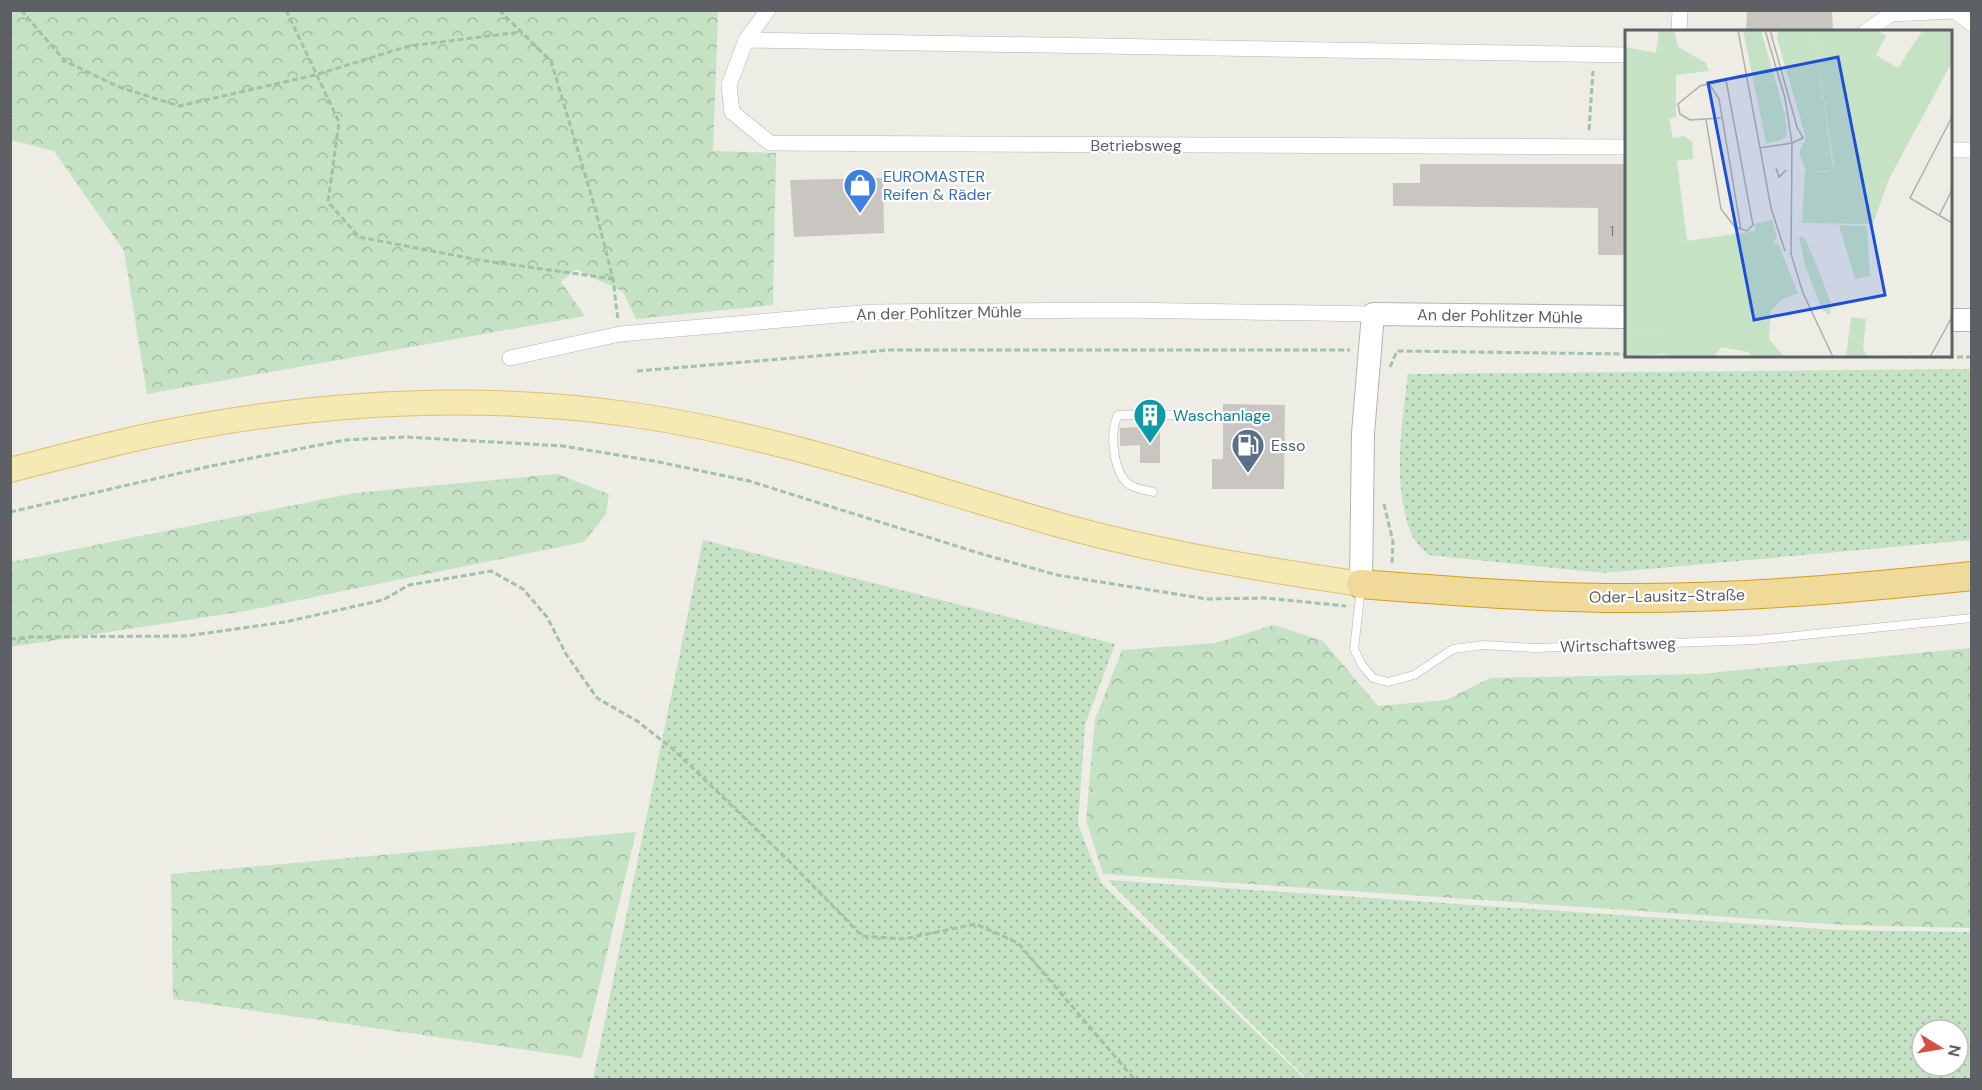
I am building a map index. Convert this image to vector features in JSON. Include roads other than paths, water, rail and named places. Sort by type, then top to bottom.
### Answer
[{"type":"highway","name":"Oder-Lausitz-Straße","points":[[1361,584],[1515,595],[1630,598],[1834,590],[1971,576]]},
{"type":"main road","name":"An der Pohlitzer Mühle","points":[[1372,314],[1625,317]]},
{"type":"main road","points":[[10,470],[138,438],[208,425],[340,407],[470,402],[562,407],[636,415],[704,428],[782,446],[1120,540],[1243,567],[1361,584],[1363,433],[1372,314]]},
{"type":"main road","points":[[1952,320],[1971,320]]},
{"type":"street","name":"Betriebsweg","points":[[768,10],[746,40],[729,85],[732,112],[770,143],[1625,147]]},
{"type":"street","points":[[1679,30],[1680,10]]},
{"type":"street","points":[[1868,30],[1891,14],[1955,11],[1971,24]]},
{"type":"street","points":[[746,40],[1625,55]]},
{"type":"street","points":[[1952,150],[1971,150]]},
{"type":"street","name":"An der Pohlitzer Mühle","points":[[510,358],[620,334],[873,312],[1123,310],[1372,314]]},
{"type":"lane","points":[[1153,492],[1130,485],[1115,466],[1114,422],[1118,416],[1189,416]]},
{"type":"lane","name":"Wirtschaftsweg","points":[[1361,584],[1354,649],[1362,665],[1373,678],[1388,681],[1414,675],[1453,649],[1484,645],[1535,648],[1755,640],[1971,618]]},
{"type":"place","name":"EUROMASTER Reifen & Räder","points":[[860,214]]},
{"type":"place","name":"Waschanlage","points":[[1150,444]]},
{"type":"place","name":"Esso","points":[[1248,474]]}]
